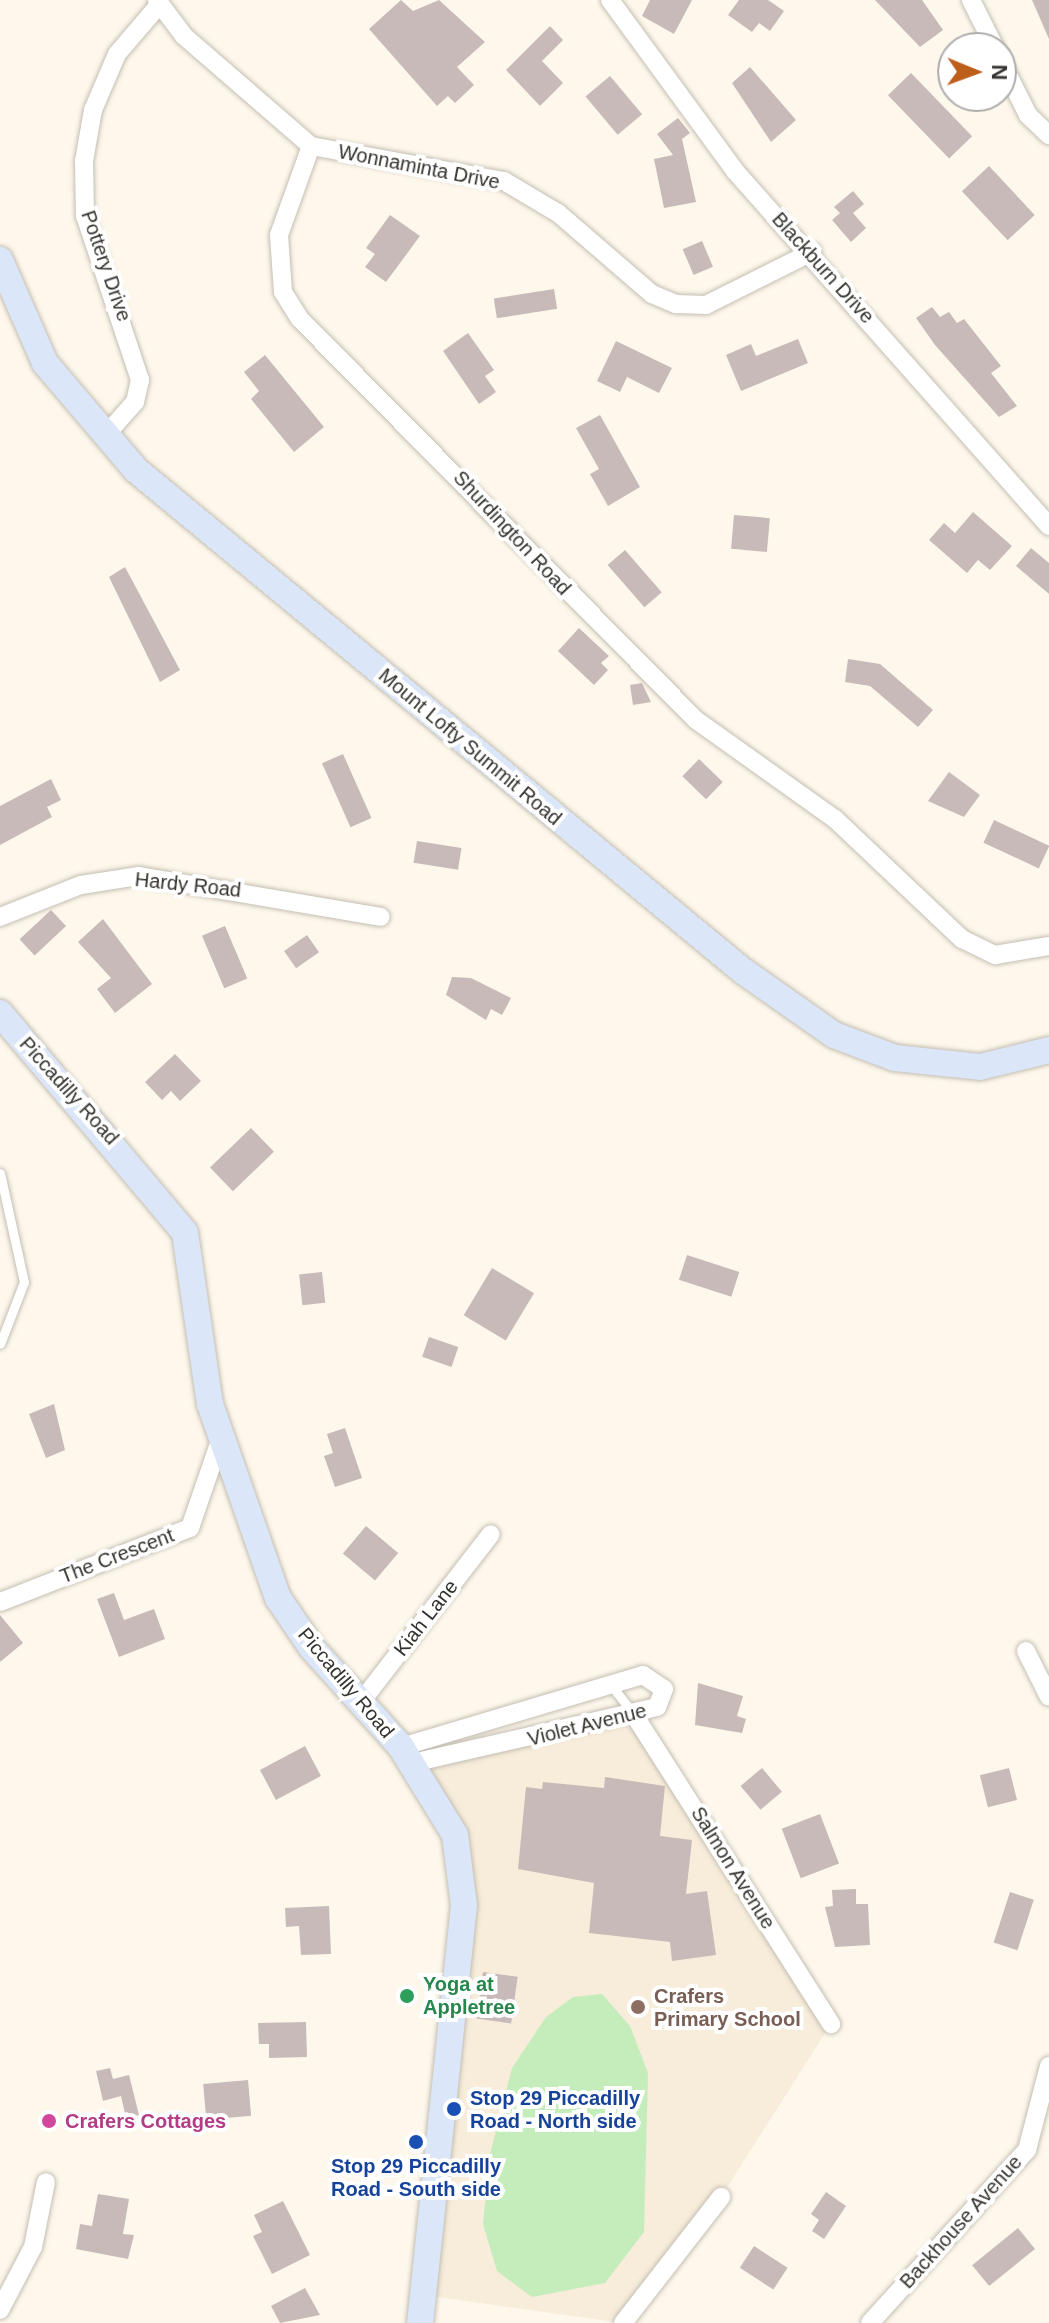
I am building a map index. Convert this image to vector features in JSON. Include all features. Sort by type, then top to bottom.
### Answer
[{"type":"main road","name":"Mount Lofty Summit Road","points":[[0,260],[45,363],[104,437],[522,791],[834,1035],[936,1066],[980,1067],[1049,1050]]},
{"type":"main road","name":"Piccadilly Road","points":[[0,1013],[185,1233],[202,1361],[221,1438],[278,1598],[406,1755],[455,1835],[464,1905],[420,2323]]},
{"type":"street","name":"Blackburn Drive","points":[[610,0],[735,171],[812,252],[1049,526]]},
{"type":"street","points":[[971,0],[987,32]]},
{"type":"street","points":[[158,3],[311,146]]},
{"type":"street","name":"Pottery Drive","points":[[104,437],[135,402],[140,380],[85,216],[84,161],[93,110],[117,54],[158,3]]},
{"type":"street","points":[[1017,93],[1028,115],[1049,135]]},
{"type":"street","name":"Wonnaminta Drive","points":[[311,146],[504,181],[558,213],[652,294],[676,304],[706,305],[812,252]]},
{"type":"street","name":"Shurdington Road","points":[[311,146],[279,235],[277,269],[283,292],[308,329],[696,720],[835,819],[962,939],[995,955],[1049,946]]},
{"type":"street","name":"Hardy Road","points":[[0,917],[81,885],[139,876],[381,917]]},
{"type":"street","name":"The Crescent","points":[[0,1602],[190,1528],[221,1438]]},
{"type":"street","name":"Kiah Lane","points":[[361,1702],[491,1534]]},
{"type":"street","points":[[1026,1651],[1049,1697]]},
{"type":"street","name":"Violet Avenue","points":[[643,1675],[664,1689],[657,1707],[406,1755],[609,1683],[643,1675]]},
{"type":"street","name":"Salmon Avenue","points":[[633,1713],[831,2024]]},
{"type":"street","name":"Backhouse Avenue","points":[[870,2323],[1027,2150],[1049,2066]]},
{"type":"street","points":[[0,2310],[33,2247],[46,2182]]},
{"type":"street","points":[[623,2323],[721,2197]]},
{"type":"lane","points":[[0,1173],[24,1282],[0,1344]]},
{"type":"lane","points":[[609,1683],[633,1713]]},
{"type":"shaded area","name":"Crafers Primary School","points":[[633,1713],[831,2024],[721,2197],[623,2323],[423,2295],[463,1882],[412,1763]]},
{"type":"green space","points":[[602,1994],[630,2026],[648,2073],[644,2232],[605,2283],[532,2297],[497,2271],[483,2224],[490,2154],[512,2068],[546,2017],[573,1997]]},
{"type":"building","points":[[401,0],[413,11],[439,0],[485,42],[457,67],[474,85],[455,103],[448,96],[437,106],[369,29]]},
{"type":"building","points":[[650,0],[692,0],[674,34],[642,16]]},
{"type":"building","points":[[739,0],[768,0],[784,11],[770,31],[759,23],[752,32],[728,15]]},
{"type":"building","points":[[875,0],[922,0],[943,30],[920,47]]},
{"type":"building","points":[[1032,0],[1049,0],[1049,39]]},
{"type":"building","points":[[550,26],[563,40],[542,61],[563,83],[540,106],[506,70]]},
{"type":"building","points":[[750,67],[796,120],[771,142],[732,83]]},
{"type":"building","points":[[911,73],[937,100],[937,112],[949,112],[972,136],[949,159],[888,95]]},
{"type":"building","points":[[610,76],[642,114],[618,135],[585,97]]},
{"type":"building","points":[[678,118],[690,133],[682,139],[696,202],[664,208],[654,159],[673,155],[657,134]]},
{"type":"building","points":[[989,166],[1035,215],[1008,240],[962,191]]},
{"type":"building","points":[[853,191],[864,204],[853,213],[866,228],[851,242],[832,220],[840,213],[834,207]]},
{"type":"building","points":[[390,215],[420,236],[386,282],[365,267],[375,254],[366,248]]},
{"type":"building","points":[[702,241],[713,267],[694,275],[683,249]]},
{"type":"building","points":[[554,289],[557,309],[497,318],[494,299]]},
{"type":"building","points":[[932,307],[940,317],[949,312],[957,323],[964,319],[1001,366],[991,373],[1017,406],[999,417],[935,345],[916,318]]},
{"type":"building","points":[[468,333],[494,370],[485,376],[496,392],[479,404],[443,351]]},
{"type":"building","points":[[798,339],[808,363],[741,391],[726,355],[751,344],[756,356]]},
{"type":"building","points":[[616,341],[672,368],[659,393],[627,377],[620,392],[597,381]]},
{"type":"building","points":[[265,355],[324,427],[294,452],[251,399],[259,391],[244,372]]},
{"type":"building","points":[[600,415],[640,487],[608,506],[590,474],[599,469],[576,428]]},
{"type":"building","points":[[973,512],[1012,546],[990,570],[978,560],[967,573],[929,540],[944,523],[955,533]]},
{"type":"building","points":[[734,515],[770,518],[767,552],[731,549]]},
{"type":"building","points":[[1031,548],[1049,563],[1049,594],[1016,566]]},
{"type":"building","points":[[625,550],[662,592],[644,607],[608,565]]},
{"type":"building","points":[[125,567],[180,670],[160,682],[109,577]]},
{"type":"building","points":[[579,628],[609,656],[601,663],[608,670],[594,685],[558,651]]},
{"type":"building","points":[[848,659],[880,664],[933,710],[918,727],[870,686],[845,682]]},
{"type":"building","points":[[642,683],[651,702],[633,705],[630,685]]},
{"type":"building","points":[[343,754],[371,818],[350,827],[322,763]]},
{"type":"building","points":[[699,759],[723,782],[706,799],[682,776]]},
{"type":"building","points":[[949,772],[980,795],[964,817],[928,801]]},
{"type":"building","points":[[51,779],[61,800],[47,807],[52,817],[0,845],[0,806]]},
{"type":"building","points":[[994,820],[1049,846],[1039,868],[983,843]]},
{"type":"building","points":[[417,841],[461,848],[458,870],[414,863]]},
{"type":"building","points":[[51,910],[66,926],[35,955],[20,939]]},
{"type":"building","points":[[103,919],[152,984],[115,1013],[97,989],[111,978],[78,942]]},
{"type":"building","points":[[225,926],[247,978],[224,988],[202,936]]},
{"type":"building","points":[[307,935],[319,952],[296,968],[284,951]]},
{"type":"building","points":[[452,977],[471,978],[511,998],[502,1015],[491,1009],[486,1020],[446,995]]},
{"type":"building","points":[[175,1054],[201,1081],[180,1101],[171,1091],[162,1100],[145,1082]]},
{"type":"building","points":[[251,1128],[274,1152],[233,1191],[210,1168]]},
{"type":"building","points":[[687,1255],[739,1272],[731,1297],[679,1280]]},
{"type":"building","points":[[492,1268],[534,1293],[506,1340],[464,1315]]},
{"type":"building","points":[[322,1272],[325,1303],[302,1305],[299,1274]]},
{"type":"building","points":[[429,1337],[458,1347],[451,1367],[422,1357]]},
{"type":"building","points":[[54,1404],[65,1450],[46,1458],[29,1414]]},
{"type":"building","points":[[345,1428],[362,1478],[335,1487],[324,1456],[333,1453],[327,1434]]},
{"type":"building","points":[[366,1526],[398,1553],[375,1581],[343,1554]]},
{"type":"building","points":[[114,1593],[124,1620],[154,1609],[165,1639],[119,1657],[97,1599]]},
{"type":"building","points":[[0,1615],[23,1643],[0,1662]]},
{"type":"building","points":[[698,1683],[743,1696],[737,1716],[746,1719],[742,1733],[695,1725]]},
{"type":"building","points":[[305,1746],[321,1776],[276,1800],[260,1770]]},
{"type":"building","points":[[762,1768],[782,1792],[760,1810],[741,1786]]},
{"type":"building","points":[[1009,1768],[1017,1800],[988,1807],[980,1775]]},
{"type":"building","points":[[605,1777],[665,1786],[660,1836],[692,1840],[686,1894],[707,1891],[716,1955],[672,1961],[670,1942],[589,1933],[594,1883],[518,1869],[526,1787],[542,1789],[543,1782],[604,1788]]},
{"type":"building","points":[[820,1814],[839,1863],[801,1878],[782,1829]]},
{"type":"building","points":[[856,1889],[856,1904],[868,1904],[870,1945],[835,1947],[825,1907],[833,1906],[832,1890]]},
{"type":"building","points":[[1010,1892],[1034,1900],[1017,1950],[994,1942]]},
{"type":"building","points":[[329,1906],[331,1954],[301,1955],[299,1926],[286,1927],[285,1908]]},
{"type":"building","points":[[483,1972],[518,1977],[511,2023],[476,2019]]},
{"type":"building","points":[[306,2022],[307,2057],[269,2058],[269,2044],[259,2044],[258,2023]]},
{"type":"building","points":[[110,2068],[113,2079],[129,2075],[139,2115],[126,2118],[121,2096],[103,2101],[96,2071]]},
{"type":"building","points":[[248,2080],[251,2116],[206,2120],[203,2084]]},
{"type":"building","points":[[826,2192],[846,2206],[824,2239],[812,2231],[819,2220],[811,2214]]},
{"type":"building","points":[[98,2194],[129,2199],[123,2234],[134,2235],[128,2259],[76,2249],[80,2224],[92,2226]]},
{"type":"building","points":[[283,2201],[310,2255],[272,2274],[253,2236],[262,2232],[254,2215]]},
{"type":"building","points":[[1018,2228],[1035,2249],[989,2286],[972,2265]]},
{"type":"building","points":[[754,2246],[788,2268],[773,2290],[740,2268]]},
{"type":"building","points":[[305,2288],[320,2315],[280,2323],[271,2306]]},
{"type":"place","name":"Yoga at Appletree","points":[[407,1996]]},
{"type":"place","name":"Crafers Primary School","points":[[638,2007]]},
{"type":"place","name":"Stop 29 Piccadilly Road - North side","points":[[454,2109]]},
{"type":"place","name":"Crafers Cottages","points":[[49,2121]]},
{"type":"place","name":"Stop 29 Piccadilly Road - South side","points":[[416,2142]]}]
